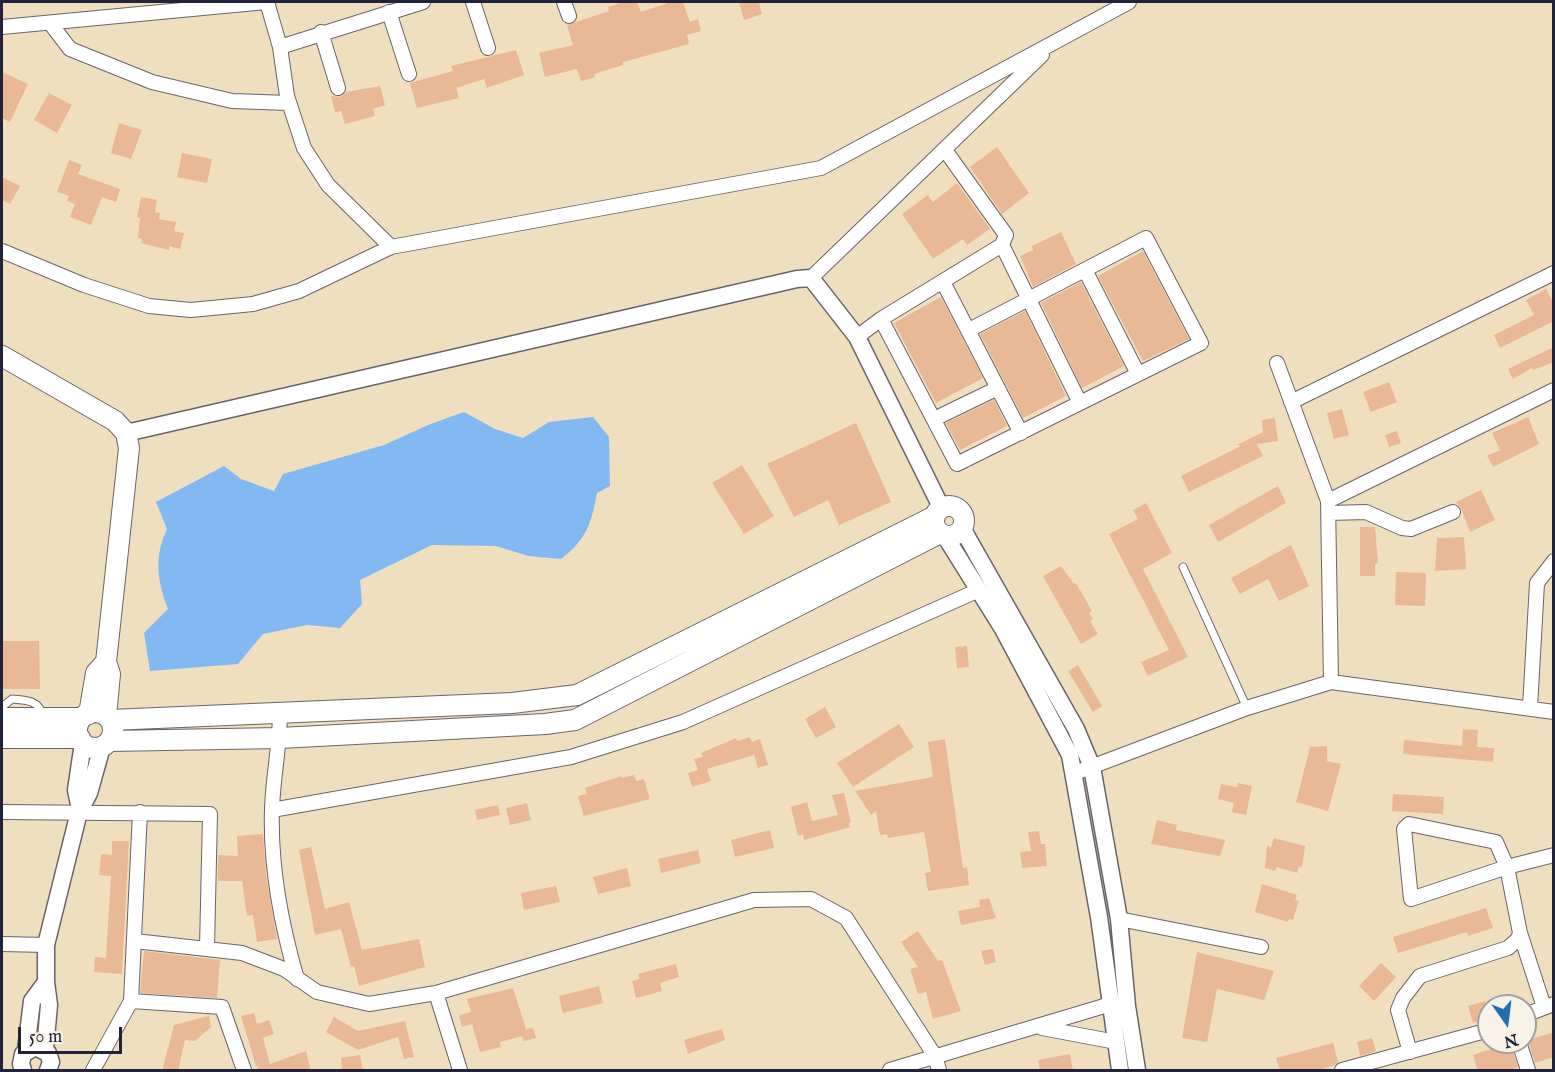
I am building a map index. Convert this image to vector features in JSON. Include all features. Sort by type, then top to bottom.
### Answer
[{"type":"main road","points":[[2,356],[115,421],[126,433],[129,448],[106,662],[111,674],[97,717],[78,727],[93,742]]},
{"type":"main road","points":[[2,718],[280,712],[512,703],[577,695],[945,524]]},
{"type":"main road","points":[[2,738],[93,742],[280,738],[545,724],[575,720],[945,524]]},
{"type":"main road","points":[[93,742],[113,729],[97,717]]},
{"type":"street","points":[[2,27],[266,2],[280,47],[289,103],[303,148],[328,185],[391,247]]},
{"type":"street","points":[[280,47],[321,32],[423,2]]},
{"type":"street","points":[[473,2],[488,48]]},
{"type":"street","points":[[564,2],[569,16]]},
{"type":"street","points":[[2,251],[84,285],[148,306],[191,310],[253,304],[277,298],[391,247],[821,168],[1129,2]]},
{"type":"street","points":[[389,12],[409,74]]},
{"type":"street","points":[[50,23],[70,49],[152,82],[232,100],[289,103]]},
{"type":"street","points":[[321,32],[338,88]]},
{"type":"street","points":[[126,433],[797,279],[811,278],[1054,43]]},
{"type":"street","points":[[857,337],[881,319],[1002,245],[1006,235],[945,150]]},
{"type":"street","points":[[881,319],[957,464],[1201,343],[1146,238],[969,330]]},
{"type":"street","points":[[1002,245],[1027,300],[1080,403]]},
{"type":"street","points":[[1085,270],[1138,374]]},
{"type":"street","points":[[1291,402],[1554,273]]},
{"type":"street","points":[[811,278],[857,337],[945,524],[979,590],[1061,735],[1075,773],[1120,1071]]},
{"type":"street","points":[[943,282],[1021,433]]},
{"type":"street","points":[[1277,363],[1329,507],[1330,682]]},
{"type":"street","points":[[934,419],[998,388]]},
{"type":"street","points":[[1329,507],[1554,390]]},
{"type":"street","points":[[1329,507],[1366,512],[1402,528],[1411,529],[1453,512]]},
{"type":"street","points":[[945,524],[1076,729],[1092,768],[1119,919],[1126,1006],[1137,1071]]},
{"type":"street","points":[[1530,708],[1537,583],[1554,561]]},
{"type":"street","points":[[272,810],[571,757],[683,723],[979,590]]},
{"type":"street","points":[[1075,773],[1247,708],[1330,682],[1554,712]]},
{"type":"street","points":[[280,712],[280,738],[272,810],[274,865],[283,928],[297,979]]},
{"type":"street","points":[[45,1049],[49,1005],[46,982],[46,945],[80,810],[89,793],[93,742]]},
{"type":"street","points":[[2,812],[80,810],[210,814],[207,948]]},
{"type":"street","points":[[93,1071],[131,1001],[140,812]]},
{"type":"street","points":[[1549,1005],[1520,933],[1507,867],[1496,842],[1409,824],[1404,829],[1411,899],[1507,867],[1554,855]]},
{"type":"street","points":[[135,941],[242,953],[284,969],[318,992],[369,1004],[436,993],[754,900],[811,899],[846,918],[935,1056],[939,1071]]},
{"type":"street","points":[[1119,919],[1261,947]]},
{"type":"street","points":[[1410,1052],[1398,1010],[1403,998],[1420,976],[1508,948],[1518,939],[1520,933]]},
{"type":"street","points":[[2,944],[46,945]]},
{"type":"street","points":[[21,1064],[32,1001],[46,982]]},
{"type":"street","points":[[436,993],[460,1071]]},
{"type":"street","points":[[131,1001],[222,1007],[244,1071]]},
{"type":"street","points":[[890,1071],[935,1056],[1040,1028],[1111,1004]]},
{"type":"street","points":[[1040,1028],[1116,1042]]},
{"type":"street","points":[[1342,1071],[1477,1033]]},
{"type":"street","points":[[21,1064],[35,1047],[45,1049],[51,1057],[51,1069]]},
{"type":"street","points":[[1523,1054],[1528,1071]]},
{"type":"lane","points":[[1184,567],[1247,708]]},
{"type":"lane","points":[[2,707],[12,699],[28,700],[38,705],[44,718]]},
{"type":"water","points":[[464,412],[495,429],[523,438],[549,422],[593,417],[609,437],[610,486],[597,493],[586,530],[570,552],[561,559],[528,556],[496,546],[432,545],[360,580],[362,604],[340,628],[307,625],[263,634],[238,664],[150,671],[144,633],[168,609],[158,569],[160,549],[167,529],[156,502],[224,466],[241,479],[274,491],[283,474],[384,445]]},
{"type":"building","points":[[624,2],[637,2],[641,12],[671,2],[683,2],[690,22],[698,19],[701,31],[687,35],[689,44],[623,62],[623,65],[594,74],[595,77],[581,81],[577,69],[545,77],[539,53],[573,45],[567,25],[609,11],[608,7]]},
{"type":"building","points":[[739,2],[759,2],[762,14],[744,20]]},
{"type":"building","points":[[516,50],[524,75],[487,88],[484,79],[456,88],[459,98],[417,108],[410,83],[453,71],[451,66]]},
{"type":"building","points":[[2,72],[28,84],[10,122],[2,118]]},
{"type":"building","points":[[380,86],[385,105],[373,109],[375,116],[345,124],[341,111],[335,112],[331,96],[340,97],[346,92]]},
{"type":"building","points":[[49,93],[72,105],[57,133],[34,120]]},
{"type":"building","points":[[119,123],[142,130],[131,159],[111,153]]},
{"type":"building","points":[[997,147],[1029,193],[1002,214],[970,167]]},
{"type":"building","points":[[182,153],[212,159],[207,183],[177,177]]},
{"type":"building","points":[[69,160],[82,165],[78,174],[120,189],[116,202],[102,197],[91,225],[70,217],[75,204],[67,201],[69,196],[57,192]]},
{"type":"building","points":[[2,177],[20,186],[10,204],[2,200]]},
{"type":"building","points":[[957,183],[990,229],[967,245],[963,239],[933,259],[902,214],[928,195],[933,202]]},
{"type":"building","points":[[141,197],[157,200],[155,212],[160,213],[159,219],[176,222],[174,231],[184,233],[180,249],[169,246],[169,250],[141,243],[142,239],[138,238],[140,218],[137,217]]},
{"type":"building","points":[[1061,232],[1076,264],[1033,287],[1020,256],[1033,250],[1032,246]]},
{"type":"building","points":[[1143,251],[1189,339],[1143,361],[1098,276]]},
{"type":"building","points":[[1081,282],[1124,366],[1082,388],[1041,303]]},
{"type":"building","points":[[1546,289],[1554,304],[1554,321],[1500,348],[1494,335],[1534,315],[1526,300]]},
{"type":"building","points":[[941,297],[983,378],[936,403],[894,323]]},
{"type":"building","points":[[1025,311],[1066,396],[1023,418],[980,334]]},
{"type":"building","points":[[1554,347],[1554,362],[1533,370],[1532,368],[1513,379],[1508,369]]},
{"type":"building","points":[[1389,382],[1397,402],[1371,412],[1363,392]]},
{"type":"building","points":[[994,400],[1007,426],[960,450],[946,423]]},
{"type":"building","points":[[1342,409],[1349,435],[1334,439],[1327,413]]},
{"type":"building","points":[[1528,417],[1539,444],[1493,467],[1487,456],[1500,450],[1492,433]]},
{"type":"building","points":[[1275,418],[1278,441],[1257,444],[1263,456],[1189,492],[1181,476],[1241,446],[1237,445],[1263,432],[1262,420]]},
{"type":"building","points":[[856,423],[891,502],[839,525],[828,500],[794,517],[767,464]]},
{"type":"building","points":[[1397,431],[1401,443],[1389,447],[1385,435]]},
{"type":"building","points":[[742,465],[774,516],[744,534],[712,483]]},
{"type":"building","points":[[1278,486],[1286,503],[1218,542],[1209,525]]},
{"type":"building","points":[[1481,490],[1495,520],[1470,532],[1461,508],[1456,502]]},
{"type":"building","points":[[1146,503],[1172,553],[1143,569],[1188,657],[1148,676],[1141,662],[1169,650],[1109,534],[1138,519],[1133,510]]},
{"type":"building","points":[[1360,527],[1375,527],[1378,563],[1375,564],[1375,576],[1360,576]]},
{"type":"building","points":[[1464,537],[1466,569],[1435,571],[1437,538]]},
{"type":"building","points":[[1291,545],[1309,586],[1279,601],[1268,579],[1240,594],[1231,578]]},
{"type":"building","points":[[1061,566],[1074,584],[1076,583],[1092,611],[1089,613],[1093,619],[1090,621],[1098,634],[1081,644],[1043,576]]},
{"type":"building","points":[[1396,572],[1426,573],[1425,606],[1395,605]]},
{"type":"building","points":[[2,641],[39,641],[40,689],[2,689]]},
{"type":"building","points":[[967,646],[969,667],[957,668],[955,647]]},
{"type":"building","points":[[1078,665],[1102,706],[1093,712],[1068,671]]},
{"type":"building","points":[[825,707],[836,727],[816,738],[805,719]]},
{"type":"building","points":[[899,724],[914,747],[853,787],[837,763]]},
{"type":"building","points":[[1463,729],[1478,730],[1477,747],[1494,748],[1493,762],[1403,754],[1404,740],[1462,746]]},
{"type":"building","points":[[750,737],[752,742],[760,739],[768,765],[758,768],[754,755],[707,769],[711,781],[692,787],[688,773],[698,770],[694,759],[703,757],[701,753],[736,738],[737,741]]},
{"type":"building","points":[[945,739],[963,868],[967,867],[969,885],[928,891],[925,873],[931,872],[924,832],[888,838],[887,834],[880,835],[876,811],[871,815],[855,791],[933,777],[928,742]]},
{"type":"building","points":[[1327,746],[1327,761],[1341,764],[1328,811],[1296,802],[1310,747]]},
{"type":"building","points":[[634,775],[636,781],[644,779],[650,799],[584,816],[578,796],[587,794],[585,788],[621,776],[622,778]]},
{"type":"building","points":[[1238,783],[1252,786],[1246,815],[1232,812],[1234,803],[1218,799],[1221,784],[1237,787]]},
{"type":"building","points":[[844,793],[851,822],[850,827],[804,840],[803,834],[798,836],[791,807],[807,802],[812,821],[838,815],[832,795]]},
{"type":"building","points":[[1393,794],[1444,797],[1443,814],[1392,811]]},
{"type":"building","points":[[527,803],[531,820],[510,825],[506,808]]},
{"type":"building","points":[[498,805],[500,815],[477,820],[475,810]]},
{"type":"building","points":[[1157,820],[1177,825],[1176,830],[1225,840],[1220,856],[1151,844]]},
{"type":"building","points":[[770,830],[774,848],[735,857],[731,840]]},
{"type":"building","points":[[1039,831],[1041,844],[1045,844],[1047,866],[1022,868],[1020,852],[1031,851],[1028,832]]},
{"type":"building","points":[[263,834],[266,875],[277,939],[257,942],[253,915],[247,916],[242,881],[218,881],[218,855],[238,856],[237,836]]},
{"type":"building","points":[[1274,838],[1305,846],[1302,867],[1299,866],[1297,873],[1277,867],[1275,871],[1265,868],[1267,846],[1271,847]]},
{"type":"building","points":[[112,841],[129,841],[122,974],[94,972],[95,957],[106,958],[111,876],[99,875],[101,854],[112,855]]},
{"type":"building","points":[[311,847],[325,909],[349,902],[362,950],[419,939],[425,967],[359,986],[354,966],[351,967],[341,929],[315,935],[299,850]]},
{"type":"building","points":[[698,850],[701,863],[661,873],[658,859]]},
{"type":"building","points":[[627,868],[631,886],[598,894],[593,877]]},
{"type":"building","points":[[1262,884],[1297,895],[1295,900],[1299,901],[1293,920],[1289,919],[1288,922],[1255,912]]},
{"type":"building","points":[[556,886],[560,902],[524,910],[521,893]]},
{"type":"building","points":[[989,898],[996,918],[961,925],[958,911],[980,907],[979,900]]},
{"type":"building","points":[[1486,908],[1493,928],[1468,936],[1467,932],[1398,953],[1393,937]]},
{"type":"building","points":[[918,931],[938,961],[942,960],[961,1011],[933,1019],[926,992],[918,994],[910,969],[918,967],[901,942]]},
{"type":"building","points":[[993,949],[996,962],[985,965],[981,951]]},
{"type":"building","points":[[144,951],[220,960],[217,998],[140,993]]},
{"type":"building","points":[[1197,952],[1274,971],[1264,1000],[1217,989],[1207,1042],[1182,1038]]},
{"type":"building","points":[[1381,963],[1396,977],[1374,1001],[1359,986]]},
{"type":"building","points":[[676,964],[679,977],[660,983],[662,991],[636,998],[632,981],[639,979],[638,974]]},
{"type":"building","points":[[599,986],[603,1003],[563,1013],[559,996]]},
{"type":"building","points":[[513,988],[526,1029],[533,1028],[536,1038],[524,1041],[522,1036],[500,1042],[501,1047],[480,1052],[472,1024],[462,1027],[459,1015],[471,1012],[467,999]]},
{"type":"building","points":[[1477,1003],[1477,1022],[1473,1023],[1468,1006]]},
{"type":"building","points":[[254,1013],[257,1024],[269,1020],[274,1034],[263,1038],[270,1064],[306,1051],[311,1071],[256,1071],[259,1065],[256,1066],[241,1016]]},
{"type":"building","points":[[209,1016],[211,1027],[195,1041],[185,1040],[178,1071],[162,1071],[174,1025]]},
{"type":"building","points":[[334,1017],[358,1031],[405,1021],[414,1057],[404,1059],[398,1037],[358,1050],[326,1032]]},
{"type":"building","points":[[722,1029],[725,1040],[688,1054],[684,1040]]},
{"type":"building","points":[[1554,1032],[1554,1057],[1535,1063],[1532,1054],[1537,1054],[1537,1037]]},
{"type":"building","points":[[1372,1038],[1376,1051],[1360,1056],[1357,1042]]},
{"type":"building","points":[[1333,1043],[1338,1062],[1335,1065],[1315,1071],[1280,1071],[1276,1058]]},
{"type":"building","points":[[1070,1054],[1073,1071],[1040,1071],[1038,1060]]},
{"type":"building","points":[[1514,1054],[1518,1067],[1508,1071],[1478,1071],[1473,1055]]},
{"type":"building","points":[[360,1055],[363,1071],[342,1071],[341,1058]]}]
